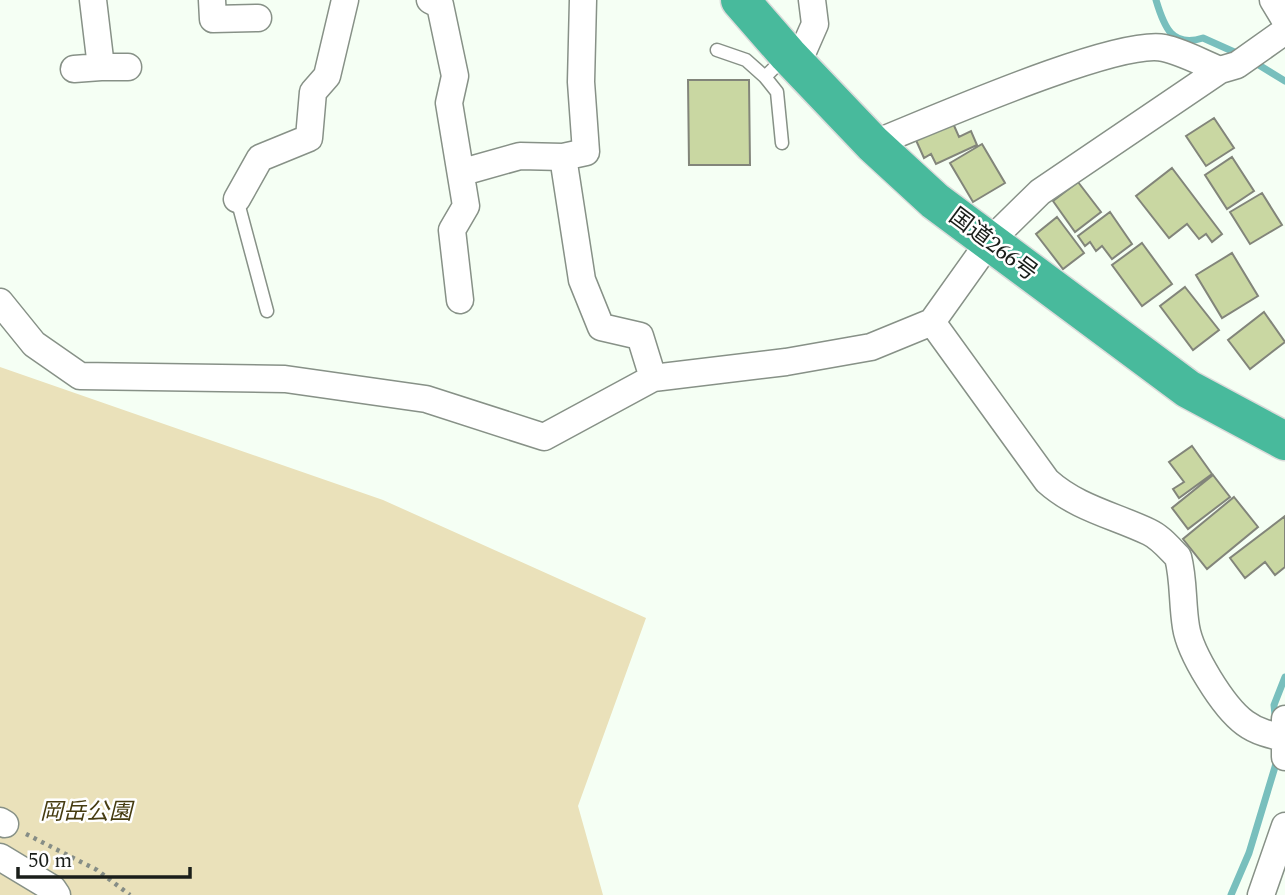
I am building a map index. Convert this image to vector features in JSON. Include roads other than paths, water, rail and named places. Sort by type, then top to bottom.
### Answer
[{"type":"highway","name":"国道266号","points":[[740,0],[783,66],[936,201],[1188,389],[1285,441]]},
{"type":"street","points":[[93,0],[100,67]]},
{"type":"street","points":[[212,0],[213,19],[258,18]]},
{"type":"street","points":[[237,199],[260,158],[309,138],[313,92],[327,76],[345,0]]},
{"type":"street","points":[[430,0],[440,5],[456,76],[449,103],[463,172],[466,206],[452,229],[460,300]]},
{"type":"street","points":[[463,172],[520,156],[563,157],[586,152],[581,82],[583,0]]},
{"type":"street","points":[[783,66],[815,24],[812,0]]},
{"type":"street","points":[[1273,0],[1285,20]]},
{"type":"street","points":[[0,302],[34,344],[80,376],[285,379],[426,399],[544,437],[653,378],[786,362],[872,347],[932,322],[989,242],[1040,192],[1285,31]]},
{"type":"street","points":[[873,144],[990,97],[1116,54],[1162,48],[1238,62]]},
{"type":"street","points":[[74,69],[128,67]]},
{"type":"street","points":[[563,157],[582,280],[601,327],[640,336],[653,378]]},
{"type":"street","points":[[932,322],[1047,481],[1060,493],[1096,513],[1150,532],[1178,557],[1186,628],[1228,708],[1244,723],[1259,731],[1285,738]]},
{"type":"street","points":[[1261,895],[1285,826]]},
{"type":"street","points":[[0,857],[53,889],[57,895]]},
{"type":"lane","points":[[717,50],[747,60],[783,66],[777,92],[782,143]]},
{"type":"lane","points":[[237,199],[267,311]]},
{"type":"waterway","points":[[1156,0],[1166,27],[1177,37],[1184,40],[1203,38],[1241,55]]},
{"type":"waterway","points":[[1254,62],[1285,81]]},
{"type":"waterway","points":[[1275,715],[1274,705],[1285,677]]},
{"type":"waterway","points":[[1231,895],[1249,853],[1278,757]]},
{"type":"park label","name":"岡岳公園","points":[[86,812]]}]
